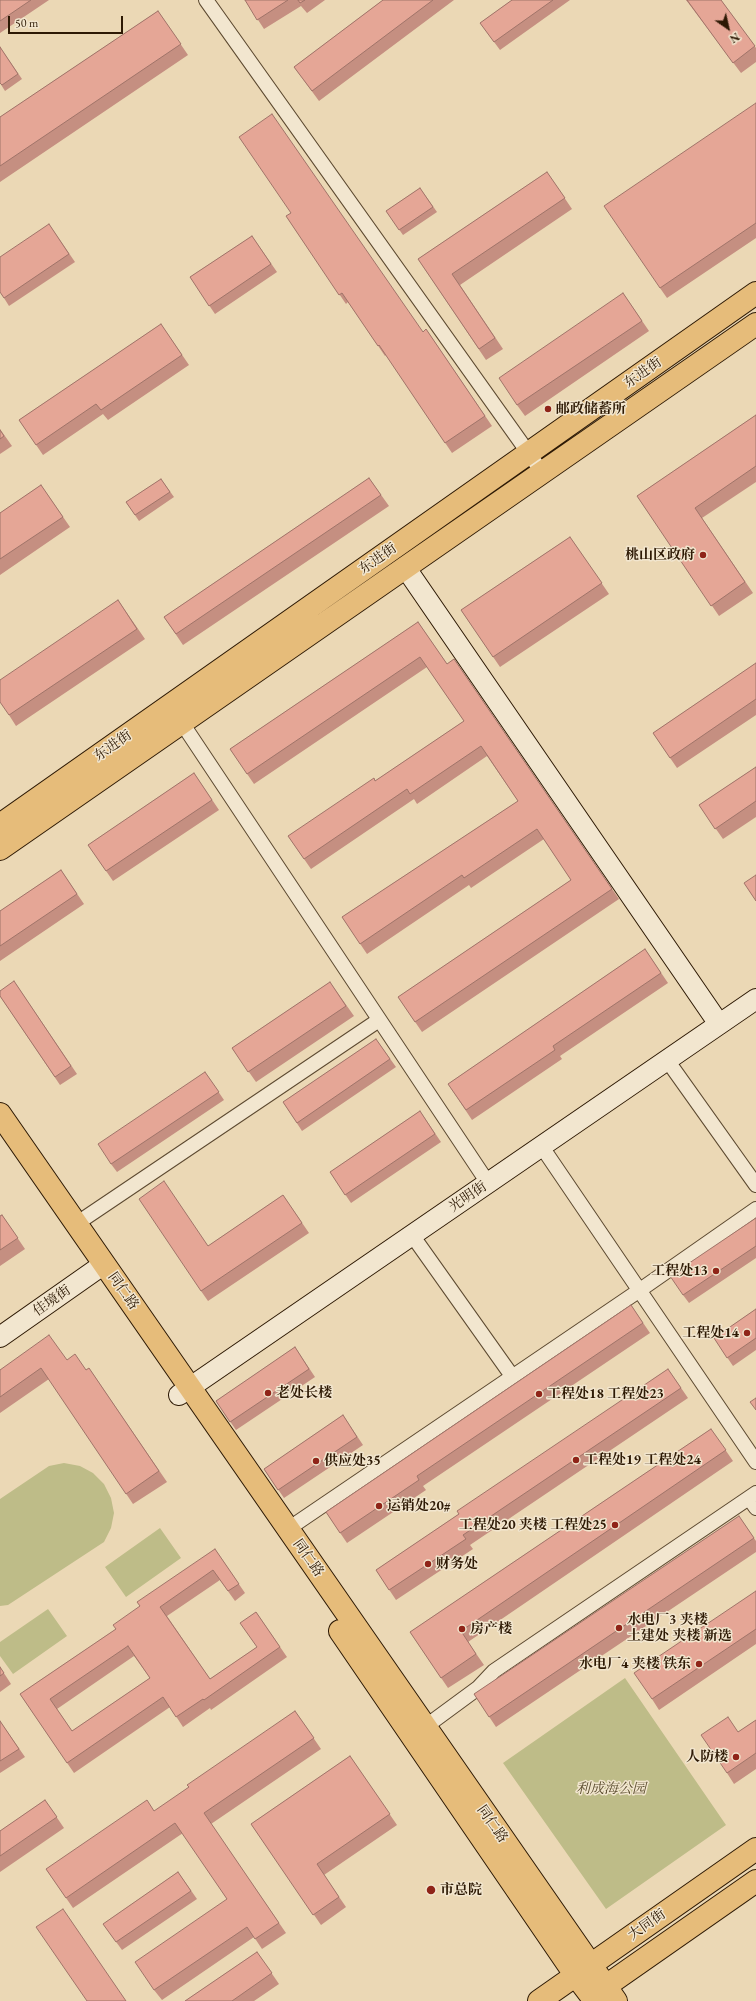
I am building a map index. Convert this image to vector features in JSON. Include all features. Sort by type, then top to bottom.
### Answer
[{"type":"main road","name":"东进街","points":[[0,825],[756,292]]},
{"type":"main road","name":"东进街","points":[[0,849],[756,324]]},
{"type":"main road","points":[[405,567],[719,1024]]},
{"type":"main road","name":"光明街","points":[[185,1392],[756,999]]},
{"type":"main road","name":"同仁路","points":[[0,1114],[76,1224],[99,1268]]},
{"type":"main road","name":"同仁路","points":[[0,1137],[99,1268],[583,1970]]},
{"type":"main road","name":"佳境街","points":[[0,1337],[99,1268]]},
{"type":"main road","name":"同仁路","points":[[185,1392],[288,1530],[425,1727],[583,1970],[598,1997]]},
{"type":"main road","name":"大同街","points":[[539,2001],[756,1849]]},
{"type":"main road","name":"大同街","points":[[598,1997],[756,1881]]},
{"type":"street","points":[[206,0],[542,472]]},
{"type":"street","points":[[182,723],[488,1183]]},
{"type":"street","points":[[76,1224],[379,1020]]},
{"type":"street","points":[[667,1060],[756,1185]]},
{"type":"street","points":[[542,1146],[756,1462]]},
{"type":"street","points":[[288,1530],[756,1209]]},
{"type":"street","points":[[412,1235],[512,1376]]},
{"type":"street","points":[[425,1727],[478,1688],[494,1671],[754,1499]]},
{"type":"green space","points":[[64,1463],[80,1466],[93,1473],[104,1484],[111,1498],[114,1513],[111,1528],[104,1542],[8,1605],[0,1606],[0,1499],[49,1466]]},
{"type":"green space","points":[[160,1528],[181,1558],[126,1597],[105,1567]]},
{"type":"green space","points":[[48,1609],[67,1636],[13,1674],[0,1656],[0,1642]]},
{"type":"green space","name":"利成海公园","points":[[625,1678],[726,1825],[606,1909],[503,1763]]},
{"type":"building","points":[[0,0],[31,0],[0,21]]},
{"type":"building","points":[[245,0],[288,0],[257,20]]},
{"type":"building","points":[[298,0],[305,0],[300,3]]},
{"type":"building","points":[[383,0],[433,0],[312,91],[294,67]]},
{"type":"building","points":[[512,0],[553,0],[494,42],[480,23]]},
{"type":"building","points":[[687,0],[721,0],[755,46],[733,63]]},
{"type":"building","points":[[158,11],[181,44],[0,166],[0,117]]},
{"type":"building","points":[[0,47],[18,74],[2,85],[0,83]]},
{"type":"building","points":[[756,103],[756,223],[660,288],[604,206]]},
{"type":"building","points":[[272,114],[423,332],[426,329],[485,416],[445,443],[342,293],[339,295],[286,216],[291,213],[239,137]]},
{"type":"building","points":[[547,172],[565,198],[452,274],[495,338],[479,349],[418,259]]},
{"type":"building","points":[[420,188],[433,207],[399,230],[386,211]]},
{"type":"building","points":[[49,224],[69,254],[4,298],[0,292],[0,257]]},
{"type":"building","points":[[252,236],[271,264],[209,306],[190,277]]},
{"type":"building","points":[[623,293],[642,321],[517,405],[499,378]]},
{"type":"building","points":[[161,324],[182,355],[101,410],[96,404],[36,445],[19,420]]},
{"type":"building","name":"桃山区政府","points":[[756,415],[756,466],[695,508],[745,582],[711,606],[637,496]]},
{"type":"building","points":[[0,430],[4,436],[0,439]]},
{"type":"building","points":[[369,478],[381,495],[176,634],[164,617]]},
{"type":"building","points":[[161,479],[170,492],[135,515],[126,502]]},
{"type":"building","points":[[41,485],[63,517],[0,559],[0,513]]},
{"type":"building","points":[[570,537],[602,583],[493,657],[461,610]]},
{"type":"building","points":[[118,600],[137,629],[9,715],[0,702],[0,680]]},
{"type":"building","points":[[418,622],[447,664],[454,659],[612,889],[415,1022],[398,997],[571,880],[537,829],[464,878],[462,875],[360,944],[342,917],[518,801],[481,746],[410,794],[407,789],[304,859],[288,836],[374,778],[375,781],[464,721],[420,657],[247,774],[230,749]]},
{"type":"building","points":[[756,663],[756,699],[670,758],[653,733]]},
{"type":"building","points":[[756,767],[756,801],[715,829],[699,805]]},
{"type":"building","points":[[194,773],[212,800],[106,871],[88,845]]},
{"type":"building","points":[[61,870],[77,894],[0,946],[0,911]]},
{"type":"building","points":[[756,875],[756,901],[744,883]]},
{"type":"building","points":[[645,949],[661,973],[553,1046],[555,1050],[466,1110],[448,1084]]},
{"type":"building","points":[[14,981],[71,1066],[55,1077],[0,996],[0,991]]},
{"type":"building","points":[[330,982],[346,1006],[248,1072],[232,1048]]},
{"type":"building","points":[[376,1039],[390,1059],[297,1123],[283,1102]]},
{"type":"building","points":[[205,1072],[219,1092],[111,1164],[98,1144]]},
{"type":"building","points":[[420,1111],[435,1134],[345,1195],[330,1172]]},
{"type":"building","points":[[164,1181],[208,1246],[283,1195],[302,1223],[201,1291],[139,1199]]},
{"type":"building","points":[[2,1215],[18,1238],[0,1250],[0,1216]]},
{"type":"building","points":[[756,1218],[756,1246],[683,1295],[670,1276]]},
{"type":"building","points":[[631,1305],[643,1323],[417,1476],[419,1480],[340,1533],[326,1512]]},
{"type":"building","points":[[756,1309],[756,1338],[727,1358],[714,1338]]},
{"type":"building","points":[[49,1335],[67,1360],[75,1354],[86,1370],[89,1368],[159,1471],[126,1494],[41,1368],[0,1397],[0,1370]]},
{"type":"building","points":[[295,1347],[309,1369],[230,1422],[216,1401]]},
{"type":"building","points":[[668,1369],[681,1388],[463,1535],[466,1539],[389,1590],[376,1570],[459,1514],[457,1511]]},
{"type":"building","points":[[756,1398],[756,1410],[750,1402]]},
{"type":"building","name":"供应处35","points":[[343,1415],[357,1437],[278,1490],[264,1469]]},
{"type":"building","points":[[711,1429],[726,1450],[461,1631],[476,1654],[441,1678],[410,1632]]},
{"type":"building","points":[[739,1516],[754,1538],[489,1717],[474,1694]]},
{"type":"building","points":[[215,1549],[239,1584],[228,1591],[213,1570],[160,1607],[210,1679],[257,1647],[240,1623],[256,1612],[280,1647],[204,1700],[203,1699],[176,1717],[163,1697],[67,1763],[20,1694],[116,1629],[113,1625],[140,1606],[137,1602]],"holes":[[[128,1646],[150,1678],[72,1731],[50,1699]]]},
{"type":"building","points":[[756,1591],[756,1629],[652,1699],[634,1673]]},
{"type":"building","points":[[0,1667],[4,1673],[0,1676]]},
{"type":"building","points":[[295,1711],[314,1738],[204,1813],[279,1923],[255,1939],[247,1927],[154,1990],[135,1962],[227,1899],[175,1823],[66,1898],[46,1869],[147,1800],[154,1811],[189,1787],[187,1785]]},
{"type":"building","name":"人防楼","points":[[728,1717],[738,1732],[756,1720],[756,1753],[727,1773],[701,1735]]},
{"type":"building","points":[[0,1721],[19,1749],[0,1761]]},
{"type":"building","points":[[350,1756],[390,1814],[317,1864],[339,1897],[313,1915],[251,1824]]},
{"type":"building","points":[[45,1800],[57,1817],[0,1856],[0,1831]]},
{"type":"building","points":[[178,1872],[191,1891],[116,1942],[103,1924]]},
{"type":"building","points":[[63,1909],[126,2001],[87,2001],[36,1927]]},
{"type":"building","points":[[257,1952],[272,1973],[232,2001],[185,2001]]},
{"type":"place","name":"邮政储蓄所","points":[[548,409]]},
{"type":"place","name":"桃山区政府","points":[[703,555]]},
{"type":"place","name":"工程处13","points":[[716,1271]]},
{"type":"place","name":"工程处14","points":[[747,1333]]},
{"type":"place","name":"老处长楼","points":[[268,1393]]},
{"type":"place","name":"工程处18 工程处23","points":[[539,1394]]},
{"type":"place","name":"工程处19 工程处24","points":[[576,1460]]},
{"type":"place","name":"供应处35","points":[[316,1461]]},
{"type":"place","name":"运销处20#","points":[[379,1506]]},
{"type":"place","name":"工程处20 夹楼 工程处25","points":[[615,1525]]},
{"type":"place","name":"财务处","points":[[428,1564]]},
{"type":"place","name":"水电厂3 夹楼 土建处 夹楼 新选","points":[[619,1628]]},
{"type":"place","name":"房产楼","points":[[462,1629]]},
{"type":"place","name":"水电厂4 夹楼 铁东","points":[[699,1664]]},
{"type":"place","name":"人防楼","points":[[736,1757]]},
{"type":"place","name":"市总院","points":[[431,1890]]}]
